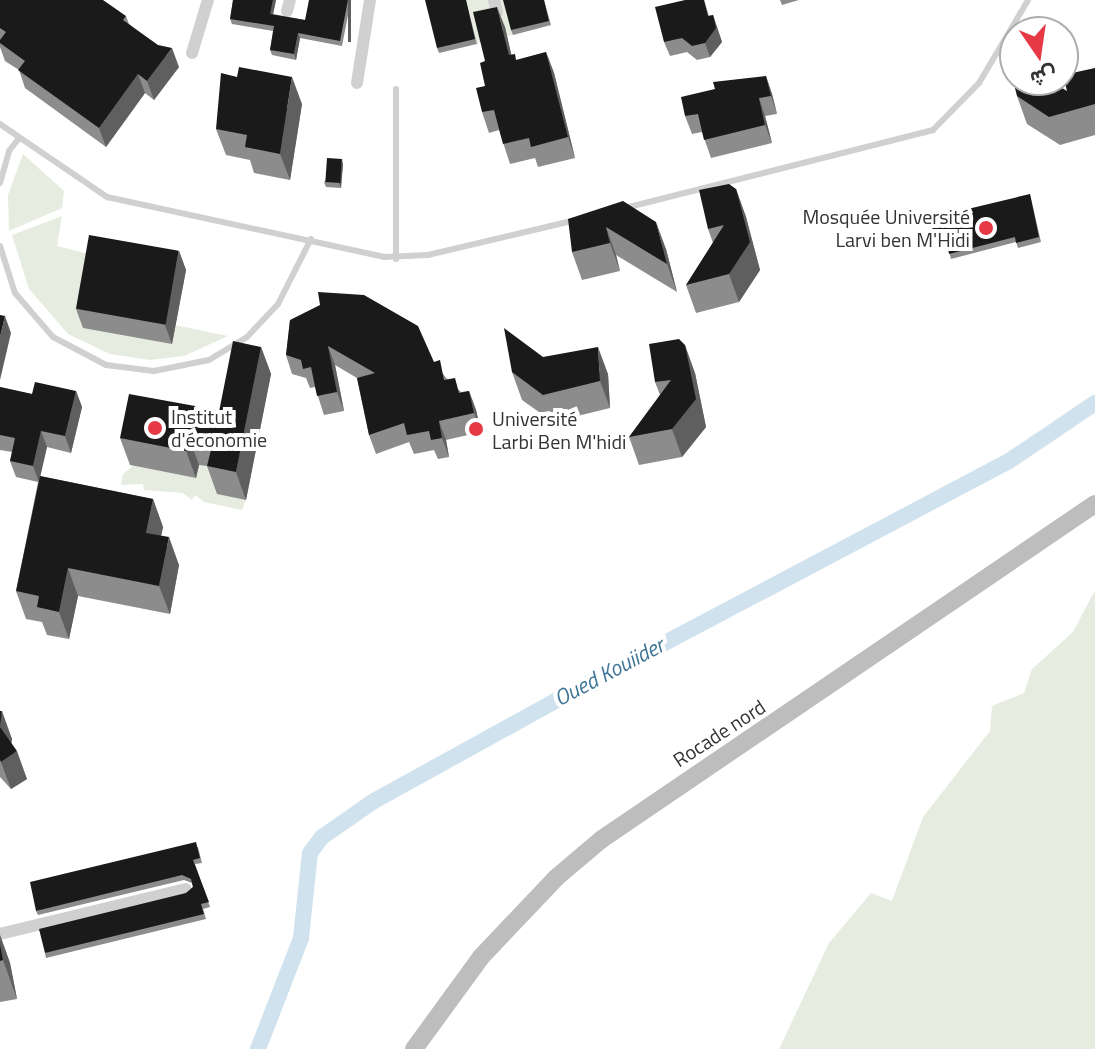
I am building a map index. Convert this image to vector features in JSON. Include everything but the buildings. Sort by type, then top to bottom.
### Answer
[{"type":"main road","name":"Rocade nord","points":[[414,1049],[481,957],[557,877],[602,839],[1095,504]]},
{"type":"street","points":[[192,53],[208,0]]},
{"type":"street","points":[[357,83],[370,0]]},
{"type":"street","points":[[0,934],[186,889]]},
{"type":"lane","points":[[609,212],[933,130],[979,83],[1028,0]]},
{"type":"lane","points":[[396,89],[396,259]]},
{"type":"lane","points":[[0,124],[107,197],[396,259],[594,216]]},
{"type":"lane","points":[[0,183],[9,151],[19,138]]},
{"type":"lane","points":[[0,246],[15,293],[53,337],[106,365],[154,371],[209,360],[247,337],[278,304],[311,239]]},
{"type":"shaded area","points":[[466,0],[504,0],[513,35],[507,36],[504,27],[477,44]]},
{"type":"shaded area","points":[[23,154],[64,191],[62,208],[9,231],[8,195]]},
{"type":"shaded area","points":[[62,216],[57,246],[96,256],[171,344],[175,325],[228,336],[184,356],[150,360],[110,354],[68,334],[29,289],[12,235]]},
{"type":"shaded area","points":[[199,465],[223,469],[218,494],[246,500],[242,510],[204,502],[195,495],[192,500],[183,493],[144,490],[143,484],[121,485],[123,474],[133,466],[196,478]]},
{"type":"shaded area","points":[[1095,590],[1095,1049],[779,1049],[829,943],[871,893],[892,901],[923,817],[990,731],[992,706],[1024,693],[1032,669],[1073,632]]},
{"type":"waterway","name":"Oued Kouiider","points":[[258,1049],[301,938],[310,853],[322,837],[374,801],[557,700],[1009,461],[1095,403]]},
{"type":"place","name":"Mosquée Université Larvi ben M'Hidi","points":[[986,228]]},
{"type":"place","name":"Institut d'économie","points":[[155,428]]},
{"type":"place","name":"Université Larbi Ben M'hidi","points":[[476,429]]}]
